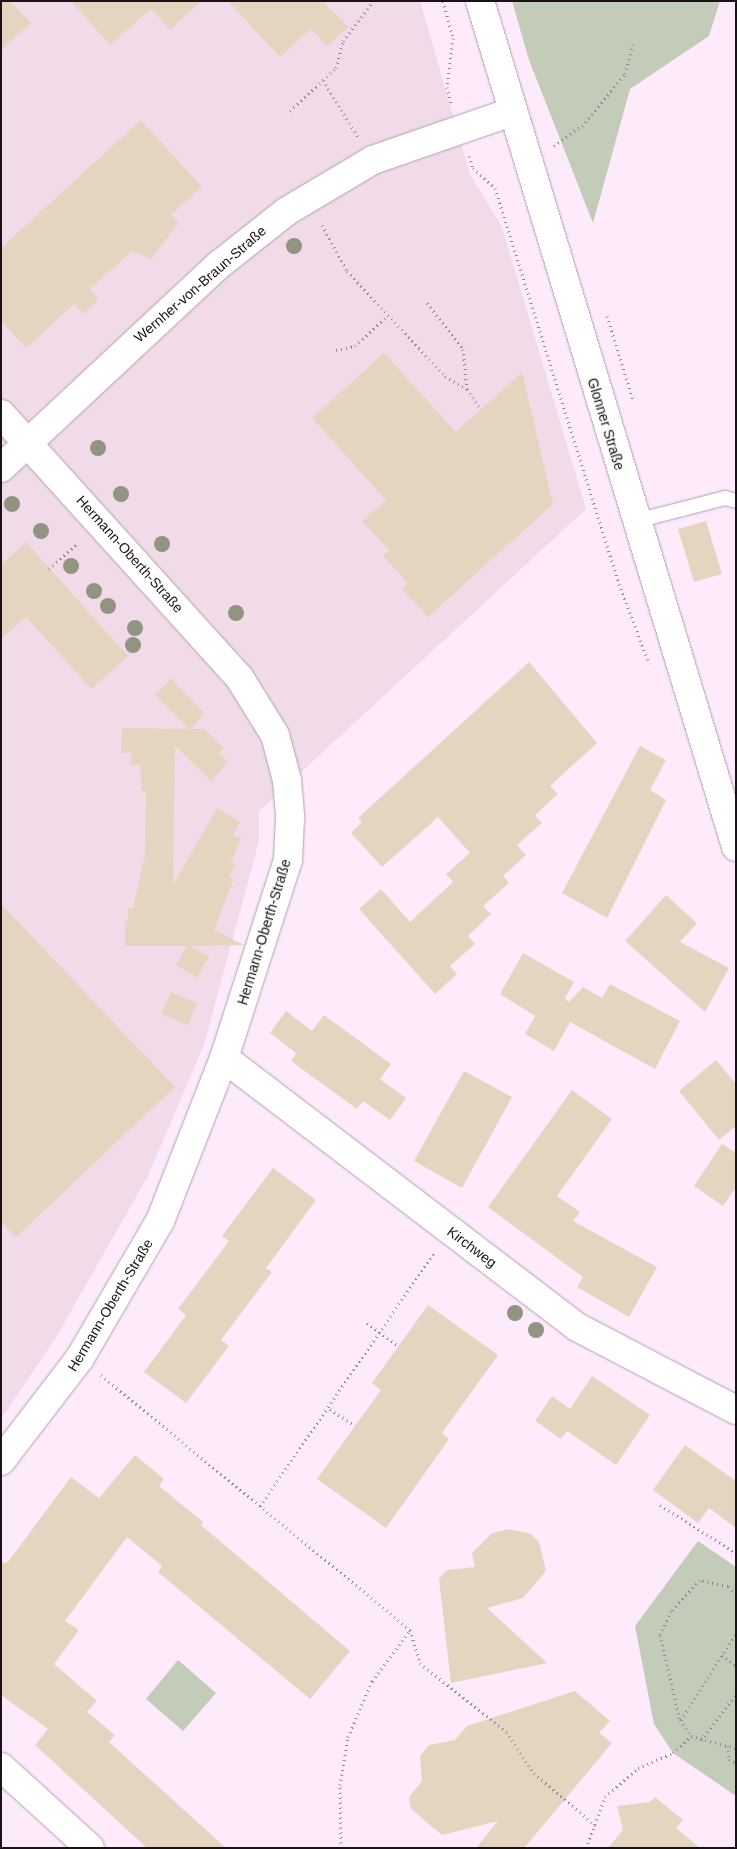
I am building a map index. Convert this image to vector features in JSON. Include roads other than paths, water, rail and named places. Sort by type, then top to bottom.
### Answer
[{"type":"street","name":"Glonner Straße","points":[[480,1],[512,112],[736,847]]},
{"type":"street","name":"Wernher-von-Braun-Straße","points":[[1,468],[26,441],[220,264],[308,198],[372,160],[512,112]]},
{"type":"street","name":"Hermann-Oberth-Straße","points":[[1,414],[240,677],[275,735],[288,780],[288,860],[224,1058],[160,1220],[80,1358],[1,1461]]},
{"type":"street","name":"Kirchweg","points":[[224,1058],[577,1327],[736,1410]]},
{"type":"street","points":[[1,1766],[90,1848]]},
{"type":"lane","points":[[636,521],[725,498],[736,501]]}]
